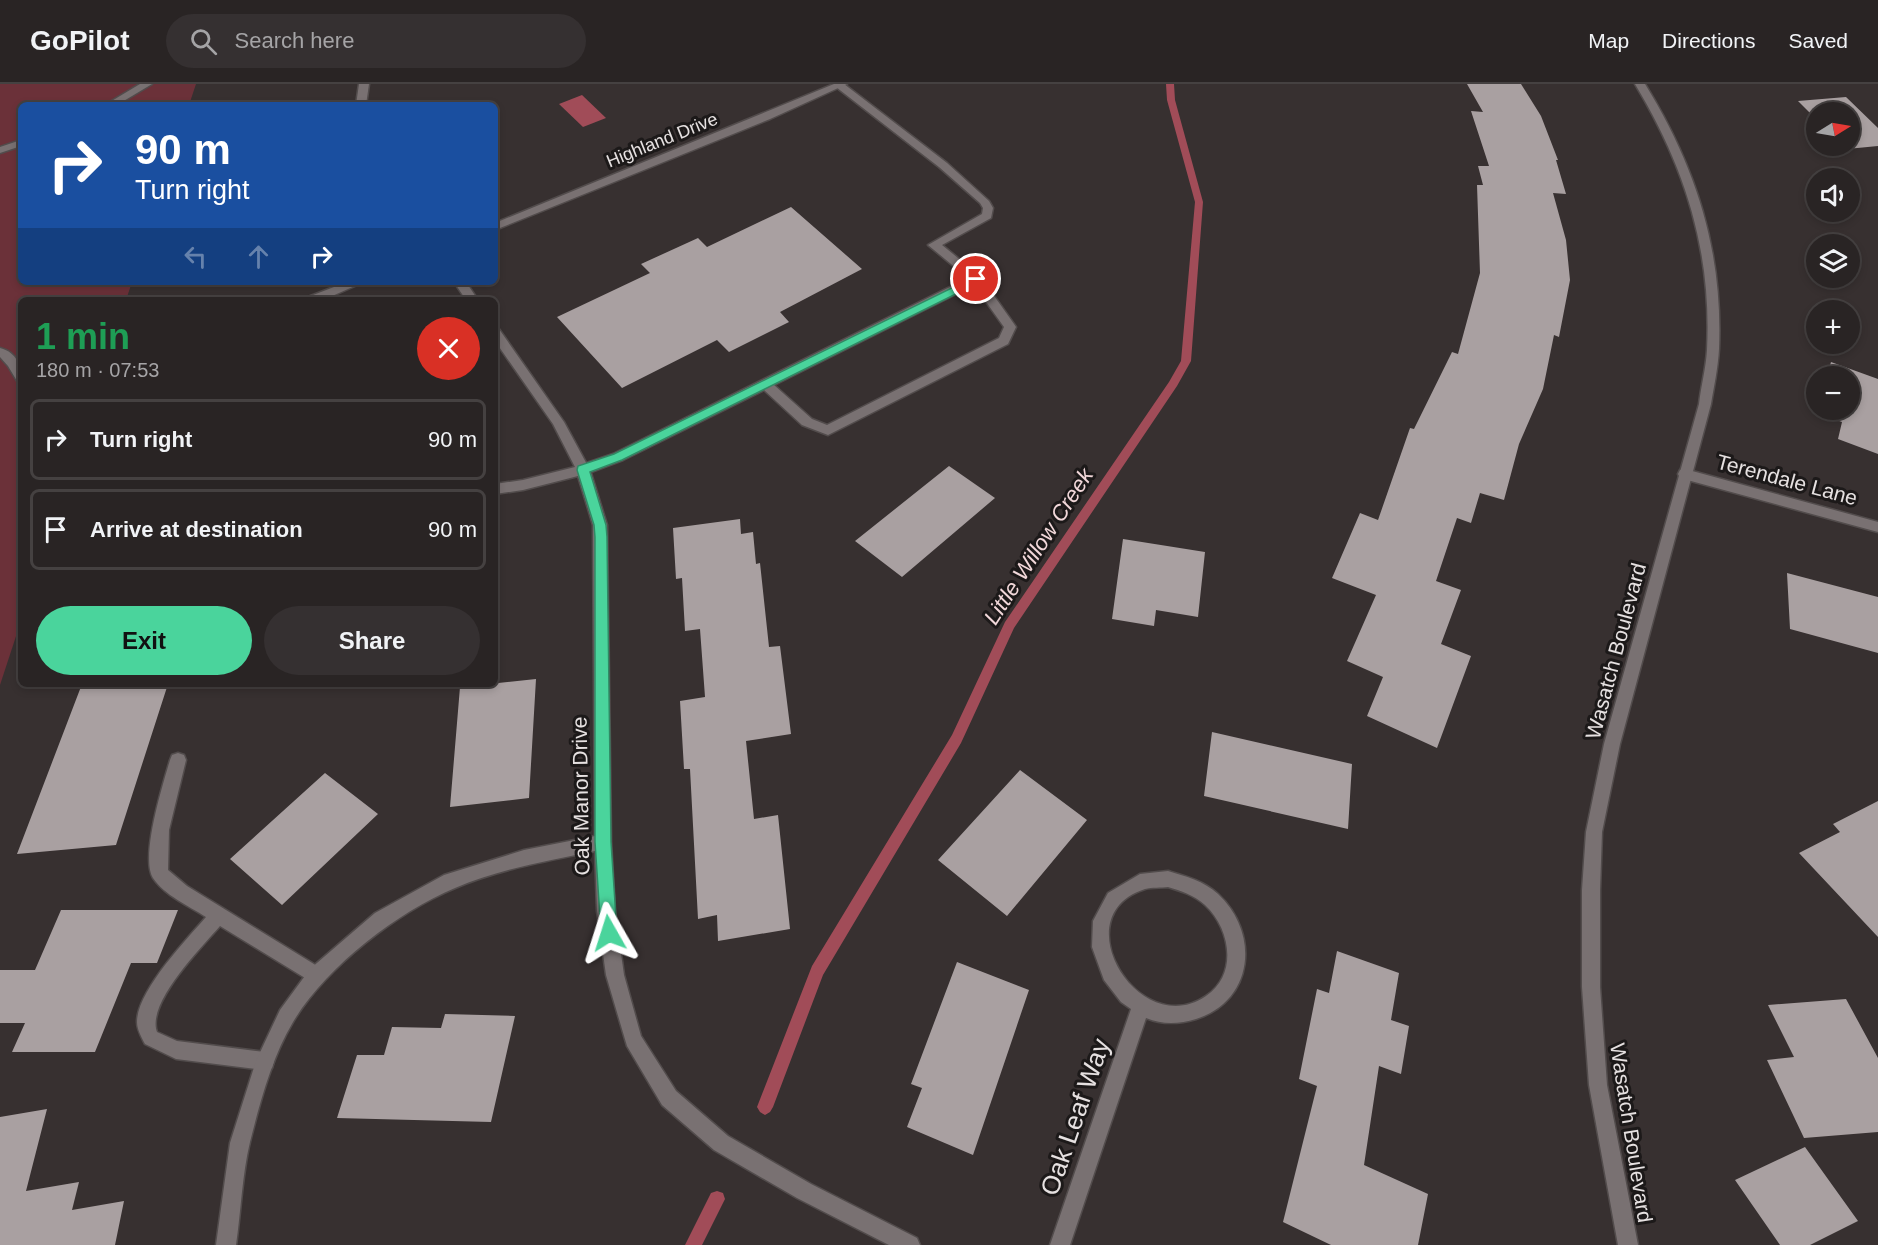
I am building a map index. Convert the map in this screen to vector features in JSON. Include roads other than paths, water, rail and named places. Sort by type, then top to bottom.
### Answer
[{"type":"street","points":[[115,102],[147,84]]},
{"type":"street","points":[[361,102],[364,84]]},
{"type":"street","name":"Wasatch Boulevard","points":[[1628,1245],[1598,1085],[1592,987],[1591,890],[1594,832],[1612,744],[1705,404],[1713,350],[1712,301],[1699,219],[1689,183],[1674,144],[1640,84]]},
{"type":"street","points":[[765,384],[807,422],[828,430],[1004,341],[1010,327],[976,279],[934,244],[987,216],[988,208],[984,201],[943,165],[841,85]]},
{"type":"street","name":"Highland Drive","points":[[498,226],[841,85]]},
{"type":"street","points":[[0,150],[18,144]]},
{"type":"street","points":[[498,489],[523,485],[583,470],[618,457],[976,279]]},
{"type":"street","points":[[320,297],[350,285]]},
{"type":"street","name":"Oak Manor Drive","points":[[498,336],[558,422],[583,470],[600,525],[603,842],[606,911],[615,975],[633,1040],[669,1098],[721,1143],[804,1191],[910,1245]]},
{"type":"street","points":[[0,352],[13,363],[18,372]]},
{"type":"street","name":"Terendale Lane","points":[[1685,474],[1878,527]]},
{"type":"street","points":[[178,760],[159,829],[157,853],[160,874],[181,892],[316,975]]},
{"type":"street","points":[[226,1245],[240,1143],[265,1061],[286,1016],[316,975],[381,919],[450,881],[524,858],[603,842]]},
{"type":"street","points":[[1168,879],[1194,887],[1215,903],[1231,926],[1238,953],[1233,979],[1218,1000],[1196,1013],[1168,1015],[1141,1007],[1118,988],[1103,964],[1099,938],[1105,912],[1120,892],[1142,881],[1168,879]]},
{"type":"street","points":[[219,914],[171,973],[149,1006],[145,1023],[151,1038],[176,1050],[265,1061]]},
{"type":"street","name":"Oak Leaf Way","points":[[1060,1245],[1141,1007]]},
{"type":"waterway","name":"Little Willow Creek","points":[[765,1107],[817,971],[957,739],[1009,625],[1173,384],[1186,361],[1199,202],[1171,100],[1170,84]]},
{"type":"waterway","name":"Little Willow Creek","points":[[693,1245],[717,1199]]}]
